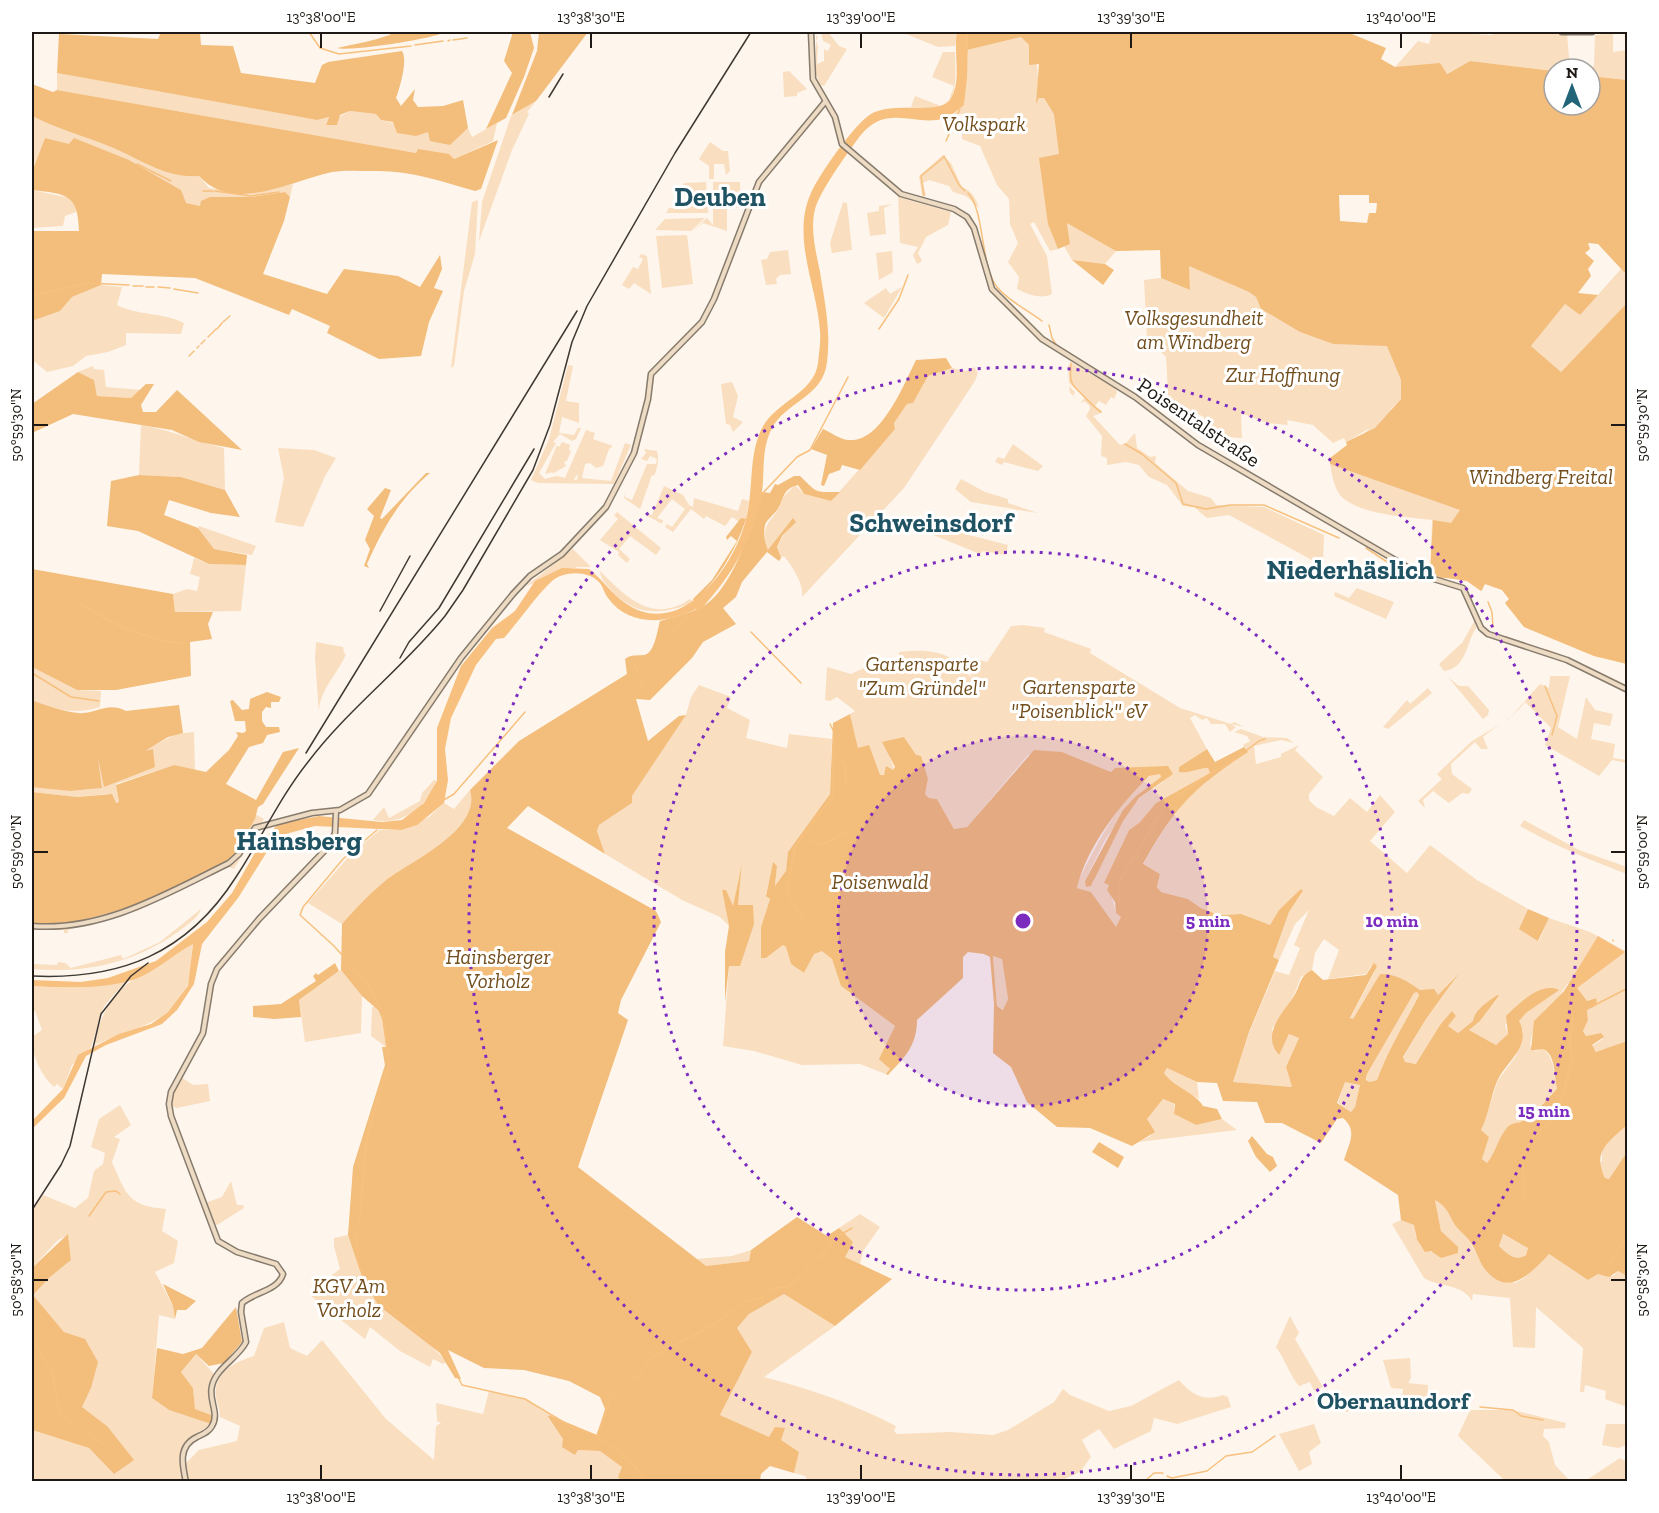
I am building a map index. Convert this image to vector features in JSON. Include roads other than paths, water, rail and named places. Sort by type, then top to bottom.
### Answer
[{"type":"main road","name":"Poisentalstraße","points":[[811,32],[812,76],[833,114],[843,144],[901,194],[954,209],[967,217],[976,233],[992,289],[1034,332],[1057,350],[1135,397],[1198,445],[1421,575],[1463,588],[1481,628],[1488,634],[1562,658],[1628,690]]},
{"type":"main road","points":[[1562,32],[1592,32]]},
{"type":"main road","points":[[32,926],[75,925],[140,906],[229,862],[239,854],[249,834],[255,828],[312,813],[336,812],[368,794],[461,658],[513,594],[530,576],[562,554],[611,500],[634,453],[648,399],[651,374],[702,322],[714,299],[759,182],[825,102]]},
{"type":"main road","points":[[817,113],[833,114]]},
{"type":"main road","points":[[186,1482],[182,1459],[184,1449],[188,1443],[207,1432],[214,1423],[212,1386],[217,1375],[246,1342],[241,1311],[242,1303],[272,1287],[280,1281],[283,1274],[276,1263],[229,1249],[217,1239],[170,1112],[171,1092],[203,1033],[211,984],[219,966],[290,885],[327,849],[333,839],[336,812]]},
{"type":"waterway","points":[[309,32],[320,48],[339,54],[411,46]]},
{"type":"waterway","points":[[537,32],[542,34],[547,32]]},
{"type":"waterway","points":[[453,40],[467,38]]},
{"type":"waterway","points":[[415,45],[443,41]]},
{"type":"waterway","points":[[946,141],[960,109]]},
{"type":"waterway","points":[[944,156],[959,185],[965,191]]},
{"type":"waterway","points":[[924,196],[921,176],[944,157]]},
{"type":"waterway","points":[[137,164],[171,181]]},
{"type":"waterway","points":[[203,191],[213,191]]},
{"type":"waterway","points":[[215,191],[251,196],[279,192]]},
{"type":"waterway","points":[[968,193],[977,212],[988,266],[997,287],[1012,301],[1042,321]]},
{"type":"waterway","points":[[879,329],[899,299],[908,275]]},
{"type":"waterway","points":[[32,296],[87,283],[129,285]]},
{"type":"waterway","points":[[133,286],[143,286]]},
{"type":"waterway","points":[[146,287],[154,287]]},
{"type":"waterway","points":[[158,287],[170,288]]},
{"type":"waterway","points":[[174,289],[198,293]]},
{"type":"waterway","points":[[223,322],[230,316]]},
{"type":"waterway","points":[[217,329],[222,323]]},
{"type":"waterway","points":[[1049,325],[1052,338],[1057,346]]},
{"type":"waterway","points":[[208,337],[216,329]]},
{"type":"waterway","points":[[201,344],[205,340]]},
{"type":"waterway","points":[[189,356],[194,351]]},
{"type":"waterway","points":[[1071,363],[1072,383],[1101,412]]},
{"type":"waterway","points":[[759,497],[797,457],[810,450],[848,377]]},
{"type":"waterway","points":[[1125,444],[1142,454],[1176,483],[1183,504],[1206,509],[1230,505],[1264,505],[1339,538]]},
{"type":"waterway","points":[[1366,548],[1416,581],[1427,581]]},
{"type":"waterway","points":[[1436,577],[1464,578],[1482,589]]},
{"type":"waterway","points":[[1488,602],[1492,612],[1493,627]]},
{"type":"waterway","points":[[81,604],[130,630],[157,639],[185,644]]},
{"type":"waterway","points":[[667,635],[698,610]]},
{"type":"waterway","points":[[751,632],[801,683]]},
{"type":"waterway","points":[[1506,637],[1519,642]]},
{"type":"waterway","points":[[1546,650],[1624,685]]},
{"type":"waterway","points":[[634,663],[639,675]]},
{"type":"waterway","points":[[32,673],[71,697],[99,701]]},
{"type":"waterway","points":[[641,681],[644,687]]},
{"type":"waterway","points":[[1545,686],[1557,716],[1552,735]]},
{"type":"waterway","points":[[442,801],[454,794],[525,712]]},
{"type":"waterway","points":[[814,930],[795,908],[787,891],[795,847],[833,796],[834,732],[830,724]]},
{"type":"waterway","points":[[1221,769],[1265,739]]},
{"type":"waterway","points":[[835,755],[845,763],[846,785]]},
{"type":"waterway","points":[[1120,904],[1118,884],[1165,806],[1219,768]]},
{"type":"waterway","points":[[377,830],[343,859],[303,907],[300,915],[334,946],[368,984],[381,1009]]},
{"type":"waterway","points":[[813,841],[821,845],[848,831],[859,841]]},
{"type":"waterway","points":[[1524,1200],[1523,1157],[1532,1138],[1549,1122],[1560,1103],[1572,1062],[1570,1039],[1573,1017],[1569,996],[1574,982]]},
{"type":"waterway","points":[[1591,1007],[1628,988]]},
{"type":"waterway","points":[[359,1226],[367,1136],[389,1065],[383,1014]]},
{"type":"waterway","points":[[89,1216],[106,1192],[116,1191],[120,1194]]},
{"type":"waterway","points":[[597,1435],[611,1398],[638,1376],[653,1357],[716,1323],[746,1301],[761,1298],[771,1289],[790,1286],[827,1250],[835,1238],[852,1228]]},
{"type":"waterway","points":[[356,1231],[358,1262],[367,1285],[397,1316],[444,1350],[462,1385],[525,1399],[570,1426],[597,1436],[629,1459],[646,1482]]},
{"type":"waterway","points":[[1606,1268],[1628,1238]]},
{"type":"waterway","points":[[32,1273],[59,1251]]},
{"type":"waterway","points":[[32,1337],[53,1376],[60,1415],[106,1446]]},
{"type":"waterway","points":[[1347,1411],[1351,1404],[1370,1404],[1402,1398],[1431,1401]]},
{"type":"waterway","points":[[1434,1401],[1467,1402]]},
{"type":"waterway","points":[[1480,1407],[1513,1410],[1521,1416],[1543,1420]]},
{"type":"waterway","points":[[1167,1476],[1172,1478],[1207,1471],[1226,1456],[1252,1452],[1275,1436]]},
{"type":"waterway","points":[[1145,1481],[1154,1473],[1163,1473]]},
{"type":"railway","points":[[32,976],[64,976],[122,967],[149,957],[196,926],[217,904],[236,877],[288,789],[308,762],[340,724],[412,653],[445,616],[463,590],[533,470],[550,425],[572,342],[587,306],[675,153],[751,32]]},
{"type":"railway","points":[[549,97],[563,74]]},
{"type":"railway","points":[[306,753],[577,311]]},
{"type":"railway","points":[[400,658],[409,642],[439,608],[534,449]]},
{"type":"railway","points":[[380,611],[410,556]]},
{"type":"railway","points":[[32,1210],[61,1165],[70,1146],[101,1014],[131,976],[148,963]]},
{"type":"district","name":"Deuben","points":[[720,197]]},
{"type":"district","name":"Schweinsdorf","points":[[931,523]]},
{"type":"district","name":"Niederhäslich","points":[[1350,570]]},
{"type":"district","name":"Hainsberg","points":[[299,841]]},
{"type":"district","name":"Obernaundorf","points":[[1393,1400]]},
{"type":"park label","name":"Volkspark","points":[[984,123]]},
{"type":"park label","name":"Volksgesundheit am Windberg","points":[[1194,329]]},
{"type":"park label","name":"Zur Hoffnung","points":[[1283,374]]},
{"type":"park label","name":"Windberg Freital","points":[[1541,476]]},
{"type":"park label","name":"Gartensparte \"Zum Gründel\"","points":[[922,675]]},
{"type":"park label","name":"Gartensparte \"Poisenblick\" eV","points":[[1079,698]]},
{"type":"park label","name":"Poisenwald","points":[[880,881]]},
{"type":"park label","name":"Hainsberger Vorholz","points":[[498,968]]},
{"type":"park label","name":"KGV Am Vorholz","points":[[349,1297]]}]
